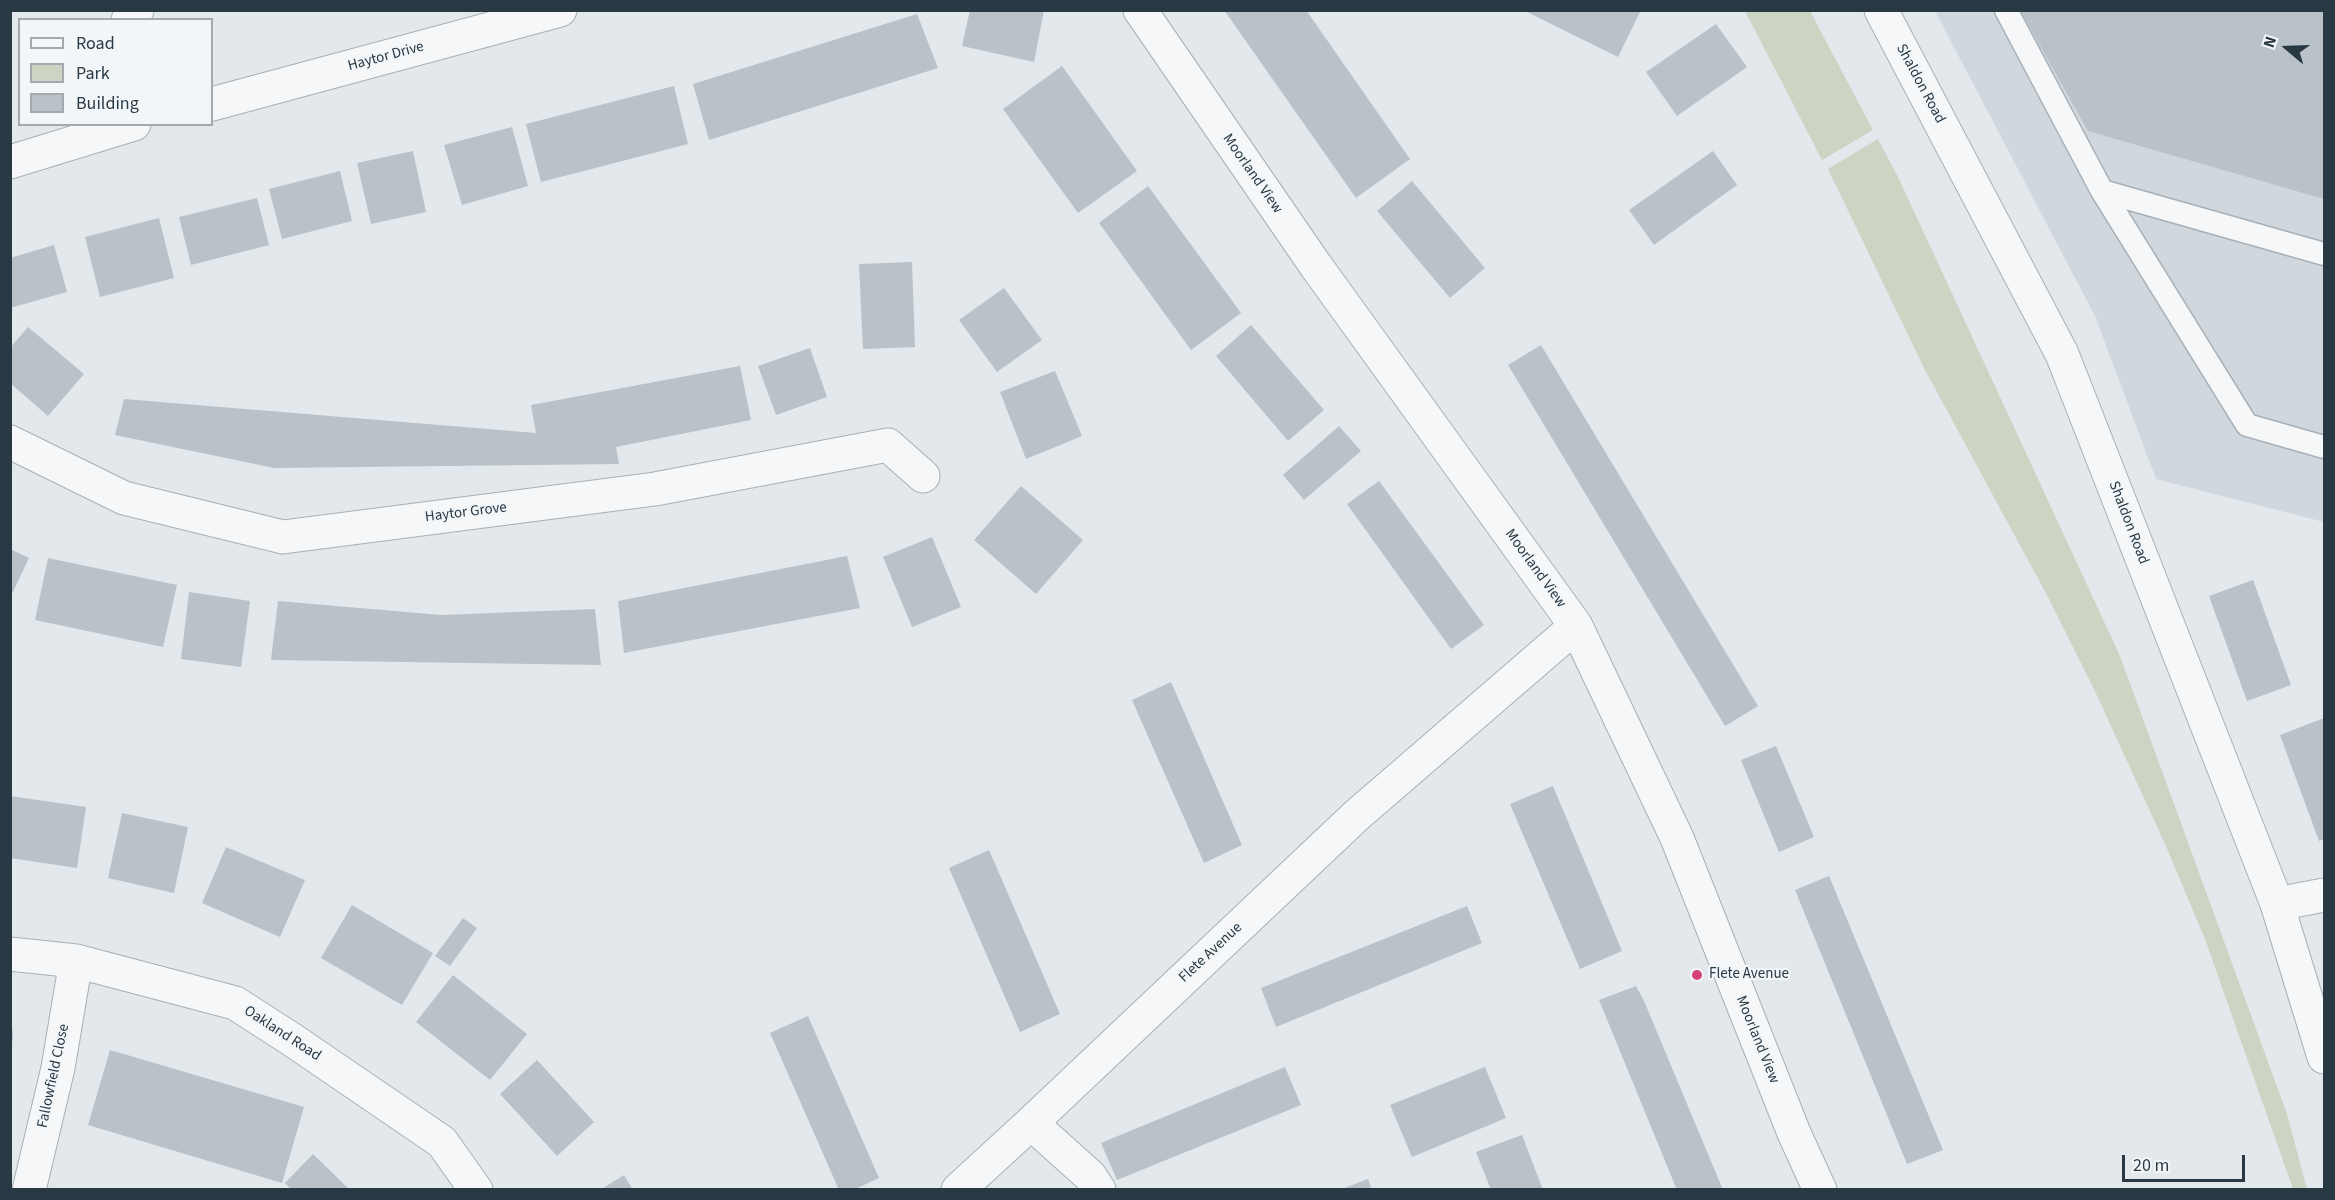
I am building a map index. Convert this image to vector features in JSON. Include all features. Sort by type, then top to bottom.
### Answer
[{"type":"street","name":"Haytor Drive","points":[[213,104],[476,20],[560,10]]},
{"type":"street","name":"Moorland View","points":[[1140,10],[1316,266],[1576,626],[1677,838],[1794,1133],[1820,1190]]},
{"type":"street","name":"Shaldon Road","points":[[1881,10],[2062,354],[2277,904],[2325,1057]]},
{"type":"street","points":[[10,162],[100,129],[121,126]]},
{"type":"street","name":"Haytor Grove","points":[[10,442],[124,498],[283,537],[655,489],[888,445],[923,476]]},
{"type":"street","name":"Flete Avenue","points":[[957,1190],[1357,815],[1576,626]]},
{"type":"street","points":[[2277,904],[2325,895]]},
{"type":"street","name":"Oakland Road","points":[[10,954],[76,961],[235,1004],[291,1039],[442,1142],[476,1190]]},
{"type":"street","name":"Fallowfield Close","points":[[29,1190],[58,1068],[76,961]]},
{"type":"street","points":[[1031,1123],[1090,1176],[1099,1190]]},
{"type":"lane","points":[[2006,10],[2102,191],[2247,425],[2325,447]]},
{"type":"lane","points":[[2102,191],[2325,254]]},
{"type":"shaded area","points":[[1935,11],[2324,11],[2324,522],[2156,479],[2095,316]]},
{"type":"green space","points":[[1745,11],[1810,11],[1873,130],[1822,160]]},
{"type":"green space","points":[[1878,139],[1899,179],[2120,656],[2287,1114],[2307,1189],[2293,1189],[2205,939],[2165,844],[2094,689],[2048,597],[1925,370],[1828,169]]},
{"type":"building","points":[[970,10],[1044,10],[1034,62],[962,46]]},
{"type":"building","points":[[1224,10],[1306,10],[1410,159],[1356,198]]},
{"type":"building","points":[[1523,10],[1641,10],[1618,57]]},
{"type":"building","points":[[2020,10],[2324,10],[2324,199],[2088,131]]},
{"type":"building","points":[[917,14],[938,68],[709,140],[693,84]]},
{"type":"building","points":[[1716,24],[1747,67],[1677,116],[1646,72]]},
{"type":"building","points":[[1062,66],[1137,171],[1078,213],[1003,109]]},
{"type":"building","points":[[674,86],[688,144],[541,182],[526,124]]},
{"type":"building","points":[[512,127],[528,186],[462,205],[444,145]]},
{"type":"building","points":[[413,151],[426,212],[371,224],[357,163]]},
{"type":"building","points":[[1713,151],[1737,185],[1654,245],[1629,210]]},
{"type":"building","points":[[340,171],[352,221],[282,239],[269,189]]},
{"type":"building","points":[[1412,181],[1485,268],[1450,298],[1377,211]]},
{"type":"building","points":[[1148,186],[1241,313],[1191,350],[1099,223]]},
{"type":"building","points":[[257,198],[269,245],[191,265],[179,217]]},
{"type":"building","points":[[159,218],[174,278],[100,297],[85,237]]},
{"type":"building","points":[[54,245],[67,292],[10,308],[10,258]]},
{"type":"building","points":[[912,262],[915,347],[863,349],[859,264]]},
{"type":"building","points":[[1004,288],[1042,340],[997,372],[959,320]]},
{"type":"building","points":[[1251,325],[1324,410],[1288,441],[1216,356]]},
{"type":"building","points":[[28,327],[84,374],[48,416],[10,383],[10,348]]},
{"type":"building","points":[[1541,345],[1758,706],[1725,726],[1508,365]]},
{"type":"building","points":[[810,348],[827,397],[776,415],[758,366]]},
{"type":"building","points":[[740,366],[751,420],[616,447],[619,464],[274,468],[115,435],[124,399],[536,433],[531,405]]},
{"type":"building","points":[[1055,371],[1082,436],[1026,459],[1000,392]]},
{"type":"building","points":[[1339,426],[1361,451],[1304,500],[1283,475]]},
{"type":"building","points":[[1379,481],[1484,625],[1451,649],[1347,504]]},
{"type":"building","points":[[1021,486],[1083,540],[1036,594],[974,540]]},
{"type":"building","points":[[932,537],[961,607],[912,627],[883,557]]},
{"type":"building","points":[[10,549],[29,558],[10,598]]},
{"type":"building","points":[[847,556],[860,608],[624,653],[618,601]]},
{"type":"building","points":[[48,558],[177,585],[163,647],[35,620]]},
{"type":"building","points":[[2253,580],[2291,685],[2247,701],[2209,596]]},
{"type":"building","points":[[189,592],[250,601],[241,667],[181,659]]},
{"type":"building","points":[[278,601],[441,615],[595,609],[601,665],[271,660]]},
{"type":"building","points":[[1171,682],[1242,845],[1204,863],[1132,700]]},
{"type":"building","points":[[2324,718],[2324,839],[2319,841],[2280,735]]},
{"type":"building","points":[[1776,746],[1814,837],[1779,852],[1741,760]]},
{"type":"building","points":[[1553,786],[1622,951],[1580,969],[1510,804]]},
{"type":"building","points":[[10,796],[86,807],[77,868],[10,858]]},
{"type":"building","points":[[122,813],[188,827],[174,893],[108,878]]},
{"type":"building","points":[[226,847],[305,880],[280,937],[202,903]]},
{"type":"building","points":[[989,850],[1060,1014],[1020,1032],[949,868]]},
{"type":"building","points":[[1829,876],[1943,1150],[1907,1164],[1795,890]]},
{"type":"building","points":[[352,905],[433,953],[402,1005],[321,958]]},
{"type":"building","points":[[1467,906],[1482,943],[1276,1027],[1261,988]]},
{"type":"building","points":[[463,918],[477,928],[450,966],[435,956]]},
{"type":"building","points":[[453,975],[527,1034],[490,1080],[416,1022]]},
{"type":"building","points":[[1636,986],[1723,1190],[1677,1190],[1599,1000]]},
{"type":"building","points":[[808,1016],[879,1178],[853,1190],[839,1190],[770,1033]]},
{"type":"building","points":[[10,1031],[13,1031],[12,1049],[10,1049]]},
{"type":"building","points":[[110,1050],[304,1107],[282,1183],[88,1125]]},
{"type":"building","points":[[537,1060],[594,1122],[557,1156],[500,1094]]},
{"type":"building","points":[[1285,1067],[1301,1105],[1117,1180],[1101,1143]]},
{"type":"building","points":[[1485,1067],[1506,1118],[1412,1157],[1390,1105]]},
{"type":"building","points":[[1522,1135],[1543,1190],[1491,1190],[1476,1152]]},
{"type":"building","points":[[313,1154],[350,1190],[292,1190],[285,1183]]},
{"type":"building","points":[[624,1175],[633,1190],[600,1190]]},
{"type":"building","points":[[1368,1179],[1372,1190],[1342,1190],[1342,1189]]},
{"type":"place","name":"Flete Avenue","points":[[1697,975]]}]
